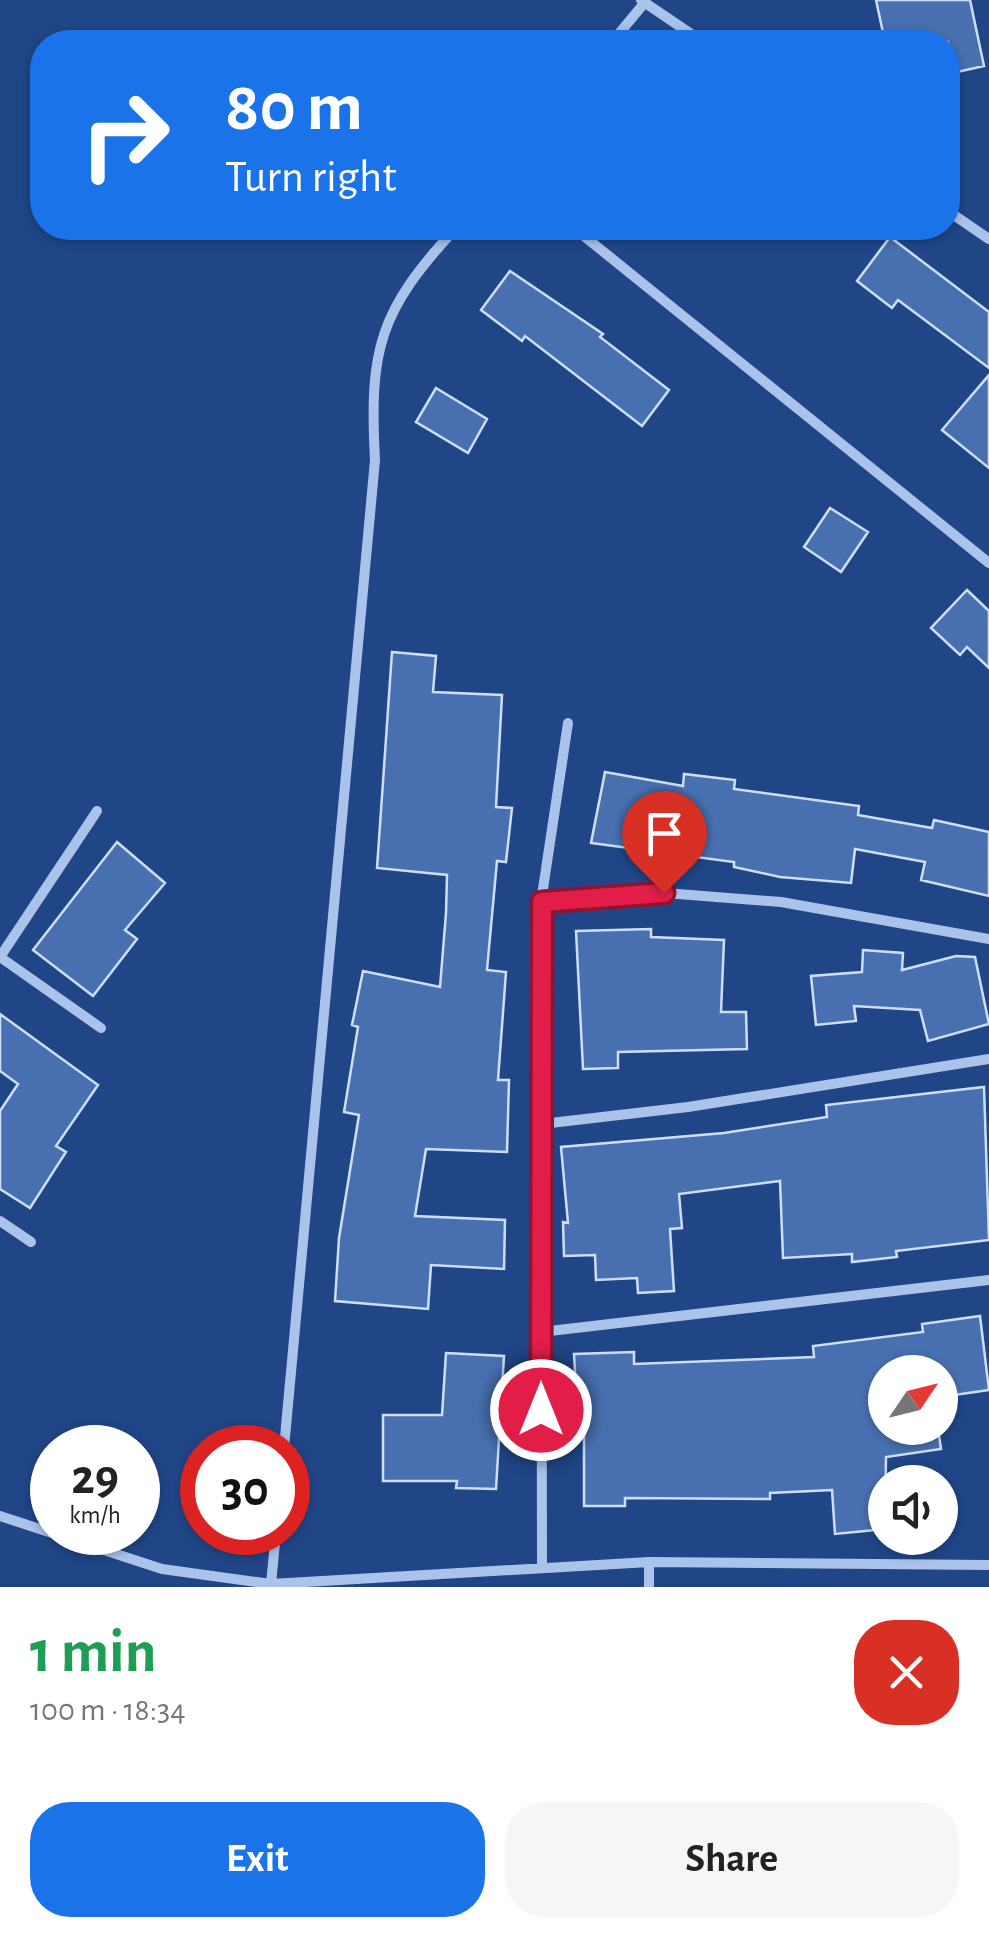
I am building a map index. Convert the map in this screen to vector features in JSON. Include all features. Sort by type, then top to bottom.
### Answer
[{"type":"street","points":[[621,30],[644,1],[686,30]]},
{"type":"street","points":[[960,218],[989,239]]},
{"type":"street","points":[[286,1425],[375,460],[375,353],[398,302],[447,240]]},
{"type":"street","points":[[589,240],[985,560],[989,547]]},
{"type":"street","points":[[542,1566],[542,902],[568,722]]},
{"type":"street","points":[[97,811],[0,957],[101,1028]]},
{"type":"street","points":[[542,902],[664,893],[781,902],[989,939]]},
{"type":"street","points":[[542,1124],[688,1107],[989,1059]]},
{"type":"street","points":[[0,1221],[31,1242]]},
{"type":"street","points":[[541,1332],[989,1280]]},
{"type":"street","points":[[0,1516],[162,1569],[271,1584],[649,1562],[989,1566]]},
{"type":"street","points":[[271,1584],[274,1555]]},
{"type":"street","points":[[649,1562],[649,1587]]},
{"type":"building","points":[[876,0],[970,0],[984,66],[960,71],[960,30],[882,30]]},
{"type":"building","points":[[888,240],[894,240],[989,312],[989,368],[898,300],[892,308],[857,281]]},
{"type":"building","points":[[510,271],[603,334],[600,337],[669,390],[642,426],[525,336],[522,341],[481,310]]},
{"type":"building","points":[[989,375],[989,468],[942,430]]},
{"type":"building","points":[[436,388],[487,419],[468,453],[416,422]]},
{"type":"building","points":[[830,508],[868,532],[841,572],[804,547]]},
{"type":"building","points":[[967,590],[989,611],[989,668],[967,647],[960,655],[931,628]]},
{"type":"building","points":[[392,652],[436,656],[433,692],[502,695],[496,807],[512,808],[506,862],[497,861],[487,970],[506,972],[498,1080],[509,1080],[507,1152],[426,1149],[415,1216],[505,1220],[504,1269],[431,1265],[428,1309],[335,1301],[339,1238],[359,1115],[344,1112],[358,1027],[352,1025],[363,971],[440,987],[447,875],[377,868]]},
{"type":"building","points":[[605,772],[683,786],[684,774],[735,780],[734,789],[859,806],[858,815],[932,828],[934,820],[989,832],[989,896],[921,880],[925,862],[855,849],[851,883],[780,877],[734,867],[734,862],[591,843]]},
{"type":"building","points":[[117,842],[165,883],[125,930],[137,939],[93,996],[33,950]]},
{"type":"building","points":[[651,929],[651,937],[724,940],[721,1012],[746,1012],[747,1049],[618,1052],[618,1068],[583,1069],[576,931]]},
{"type":"building","points":[[863,950],[903,953],[902,970],[956,956],[975,957],[989,1024],[928,1041],[920,1010],[854,1006],[856,1021],[816,1025],[811,976],[862,972]]},
{"type":"building","points":[[0,1014],[98,1085],[56,1146],[66,1152],[30,1208],[0,1189],[0,1111],[18,1084],[0,1071]]},
{"type":"building","points":[[984,1087],[989,1240],[896,1251],[897,1257],[852,1262],[852,1254],[783,1258],[780,1181],[679,1194],[682,1228],[670,1229],[674,1291],[638,1293],[637,1278],[596,1280],[595,1255],[564,1256],[563,1222],[568,1223],[561,1147],[724,1133],[827,1117],[826,1105]]},
{"type":"building","points":[[980,1316],[989,1390],[958,1394],[958,1355],[868,1355],[868,1445],[940,1445],[941,1449],[886,1457],[886,1465],[868,1465],[868,1531],[835,1534],[832,1490],[770,1493],[770,1499],[625,1498],[625,1506],[584,1506],[584,1407],[577,1407],[574,1354],[634,1352],[634,1364],[814,1357],[813,1346],[923,1332],[922,1324]]},
{"type":"building","points":[[446,1353],[504,1356],[496,1489],[456,1488],[457,1481],[383,1481],[383,1415],[442,1415]]},
{"type":"route","points":[[541,1410],[542,902],[664,893]]}]
